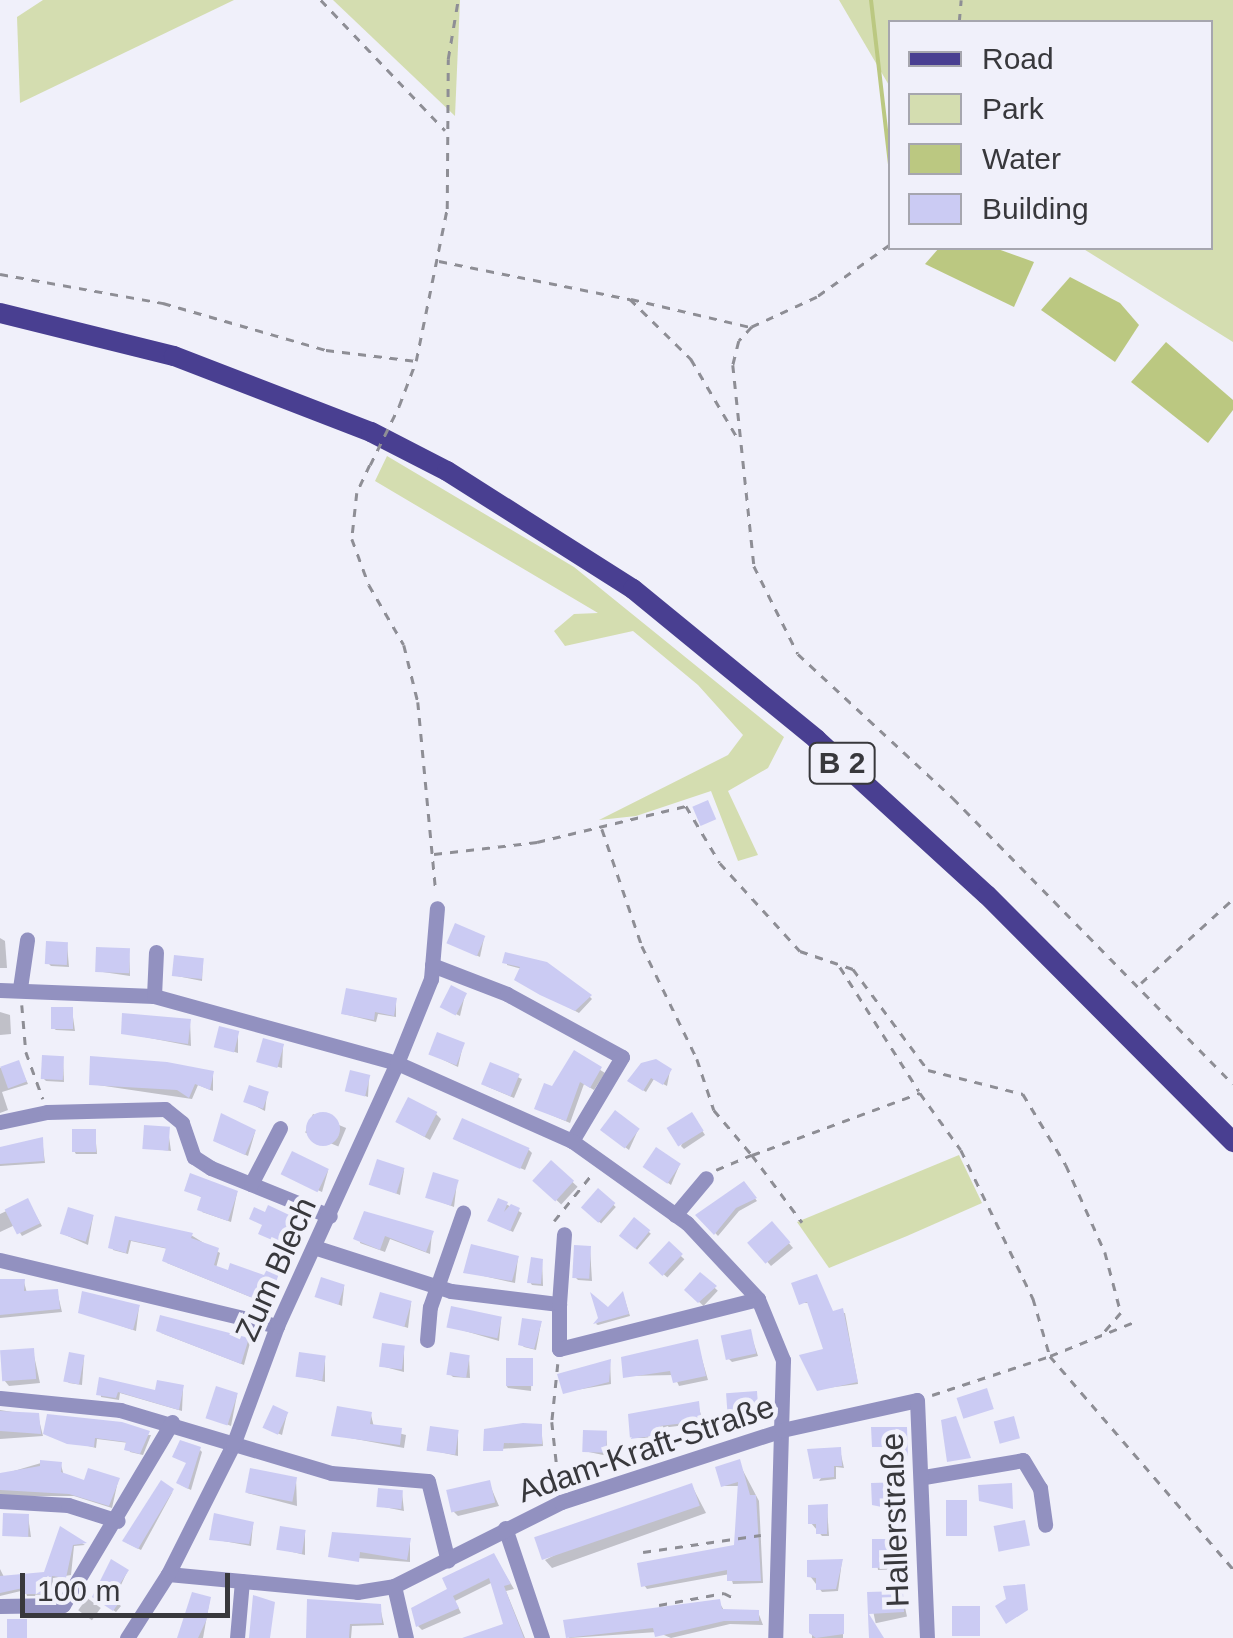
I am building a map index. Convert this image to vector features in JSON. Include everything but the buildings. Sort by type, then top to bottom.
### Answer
[{"type":"main road","name":"B 2","points":[[0,313],[174,356],[355,425],[448,471],[632,590],[803,728],[988,895],[1233,1142]]},
{"type":"street","name":"Zum Blech","points":[[126,1638],[168,1574],[233,1445],[277,1326],[317,1248],[397,1063],[432,965],[436,908]]},
{"type":"street","points":[[20,988],[26,940]]},
{"type":"street","points":[[154,996],[156,952]]},
{"type":"street","points":[[432,965],[549,1017],[622,1057],[572,1142]]},
{"type":"street","points":[[0,990],[154,996],[397,1063],[572,1142],[675,1215],[758,1299],[783,1360],[774,1638]]},
{"type":"street","points":[[0,1122],[47,1112],[165,1108],[182,1123],[194,1157],[330,1216]]},
{"type":"street","points":[[250,1184],[280,1128]]},
{"type":"street","points":[[675,1215],[706,1178]]},
{"type":"street","points":[[426,1340],[438,1285],[462,1213]]},
{"type":"street","points":[[564,1234],[559,1349],[758,1299]]},
{"type":"street","points":[[317,1248],[438,1285],[558,1304]]},
{"type":"street","points":[[0,1260],[277,1326]]},
{"type":"street","points":[[0,1398],[172,1422],[233,1445],[331,1473],[428,1481],[448,1562]]},
{"type":"street","name":"Adam-Kraft-Straße","points":[[168,1574],[356,1592],[394,1586],[561,1502],[782,1430],[917,1400]]},
{"type":"street","name":"Hallerstraße","points":[[917,1400],[924,1478],[928,1638]]},
{"type":"street","points":[[0,1606],[64,1605],[118,1521],[172,1422]]},
{"type":"street","points":[[924,1478],[1023,1460],[1040,1488],[1045,1524]]},
{"type":"street","points":[[0,1501],[68,1505],[118,1521]]},
{"type":"street","points":[[505,1528],[542,1638]]},
{"type":"street","points":[[237,1638],[242,1581]]},
{"type":"street","points":[[394,1586],[406,1638]]},
{"type":"path","points":[[320,0],[446,131]]},
{"type":"path","points":[[436,908],[418,702],[404,646],[369,586],[352,539],[357,493],[416,361],[437,260],[447,209],[446,131],[458,0]]},
{"type":"path","points":[[437,260],[752,327],[816,297],[888,246]]},
{"type":"path","points":[[0,274],[163,303],[326,350],[416,361]]},
{"type":"path","points":[[630,299],[692,359],[739,442]]},
{"type":"path","points":[[752,327],[733,365],[754,566],[798,654],[1140,984],[1233,1084]]},
{"type":"path","points":[[434,854],[601,828],[686,806],[698,833],[800,951],[838,964],[864,982],[928,1070],[1023,1094],[1066,1165],[1105,1252],[1120,1313],[1100,1336]]},
{"type":"path","points":[[601,828],[642,946],[697,1060],[714,1110],[802,1222]]},
{"type":"path","points":[[1140,984],[1233,899]]},
{"type":"path","points":[[838,964],[962,1150],[1033,1298],[1050,1356],[1233,1569]]},
{"type":"path","points":[[20,988],[26,1052],[47,1112]]},
{"type":"path","points":[[706,1178],[752,1156],[920,1092]]},
{"type":"path","points":[[917,1400],[1050,1356],[1134,1322]]},
{"type":"path","points":[[559,1349],[552,1422],[561,1502]]},
{"type":"path","points":[[643,1552],[777,1532]]},
{"type":"path","points":[[659,1605],[724,1592],[734,1598]]},
{"type":"green space","points":[[43,0],[234,0],[20,103],[17,17]]},
{"type":"green space","points":[[333,0],[460,0],[455,116]]},
{"type":"green space","points":[[839,0],[1233,0],[1233,342],[1085,250],[1213,250],[1213,20],[888,20],[888,84]]},
{"type":"green space","points":[[387,456],[574,567],[784,737],[768,768],[728,791],[758,855],[738,861],[711,791],[636,816],[599,820],[728,755],[743,735],[698,685],[633,631],[565,646],[554,631],[574,614],[598,613],[375,481]]},
{"type":"green space","points":[[959,1155],[982,1203],[907,1236],[829,1268],[797,1222]]},
{"type":"water","points":[[937,250],[1001,250],[1034,262],[1014,307],[925,264]]},
{"type":"water","points":[[1070,277],[1120,303],[1139,325],[1115,362],[1041,310]]},
{"type":"water","points":[[1166,342],[1233,400],[1233,410],[1208,443],[1131,382]]},
{"type":"waterway","points":[[871,0],[888,148]]}]
